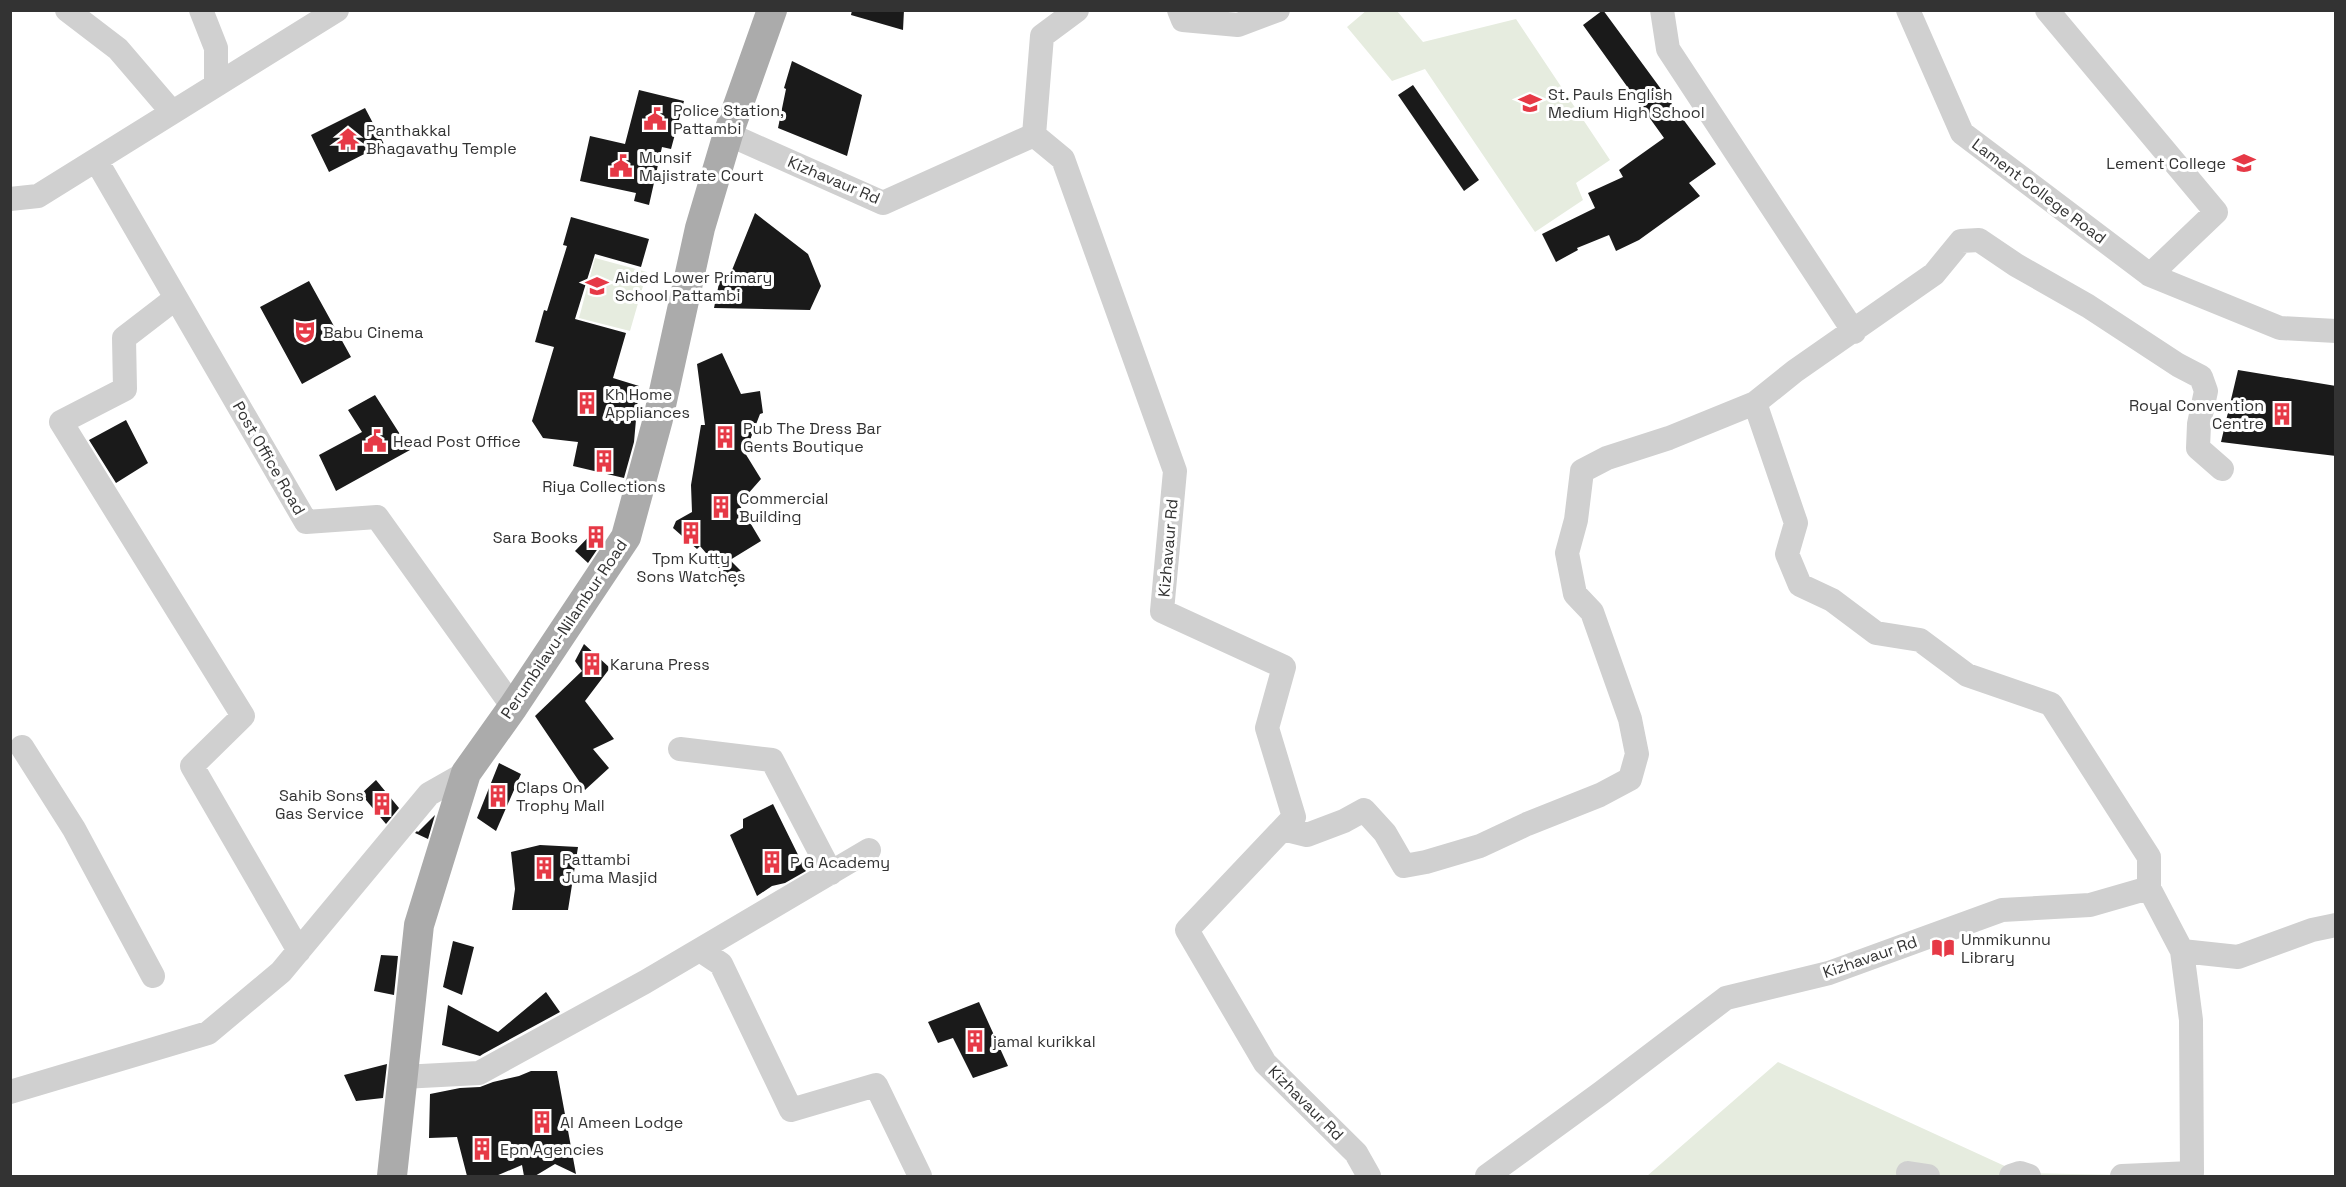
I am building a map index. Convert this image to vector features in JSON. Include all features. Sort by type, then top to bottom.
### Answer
[{"type":"main road","name":"Perumbilavu-Nilambur Road","points":[[392,1176],[419,925],[466,773],[513,707],[626,537],[658,419],[700,228],[728,134],[772,10]]},
{"type":"street","points":[[67,10],[118,49],[172,112]]},
{"type":"street","points":[[201,10],[216,48],[216,85]]},
{"type":"street","points":[[10,199],[38,196],[337,10]]},
{"type":"street","points":[[1034,135],[1042,36],[1077,10]]},
{"type":"street","points":[[1179,10],[1183,20],[1238,26],[1278,10]]},
{"type":"street","points":[[1662,10],[1668,49],[1854,332]]},
{"type":"street","name":"Lament College Road","points":[[1908,10],[1962,133],[2150,275],[2280,328],[2336,332]]},
{"type":"street","points":[[2047,10],[2216,212],[2150,275]]},
{"type":"street","name":"Kizhavaur Rd","points":[[728,134],[883,203],[1034,135],[1063,159],[1175,471],[1162,611],[1284,667],[1267,728],[1294,817],[1187,930],[1265,1063],[1356,1153],[1369,1176]]},
{"type":"street","name":"Post Office Road","points":[[96,160],[306,522],[377,517],[513,707]]},
{"type":"street","points":[[1283,829],[1307,835],[1344,821],[1364,810],[1384,833],[1404,866],[1480,846],[1527,824],[1600,795],[1630,779],[1637,754],[1630,719],[1592,612],[1575,594],[1567,553],[1576,520],[1582,471],[1607,458],[1669,438],[1755,403],[1795,371],[1934,274],[1961,241],[1979,240],[2051,286],[2088,306],[2178,365],[2201,376],[2206,391],[2199,424],[2198,448],[2222,469]]},
{"type":"street","points":[[176,298],[124,338],[125,389],[61,422],[243,716],[192,766],[299,951]]},
{"type":"street","points":[[1755,403],[1796,523],[1787,554],[1800,585],[1832,600],[1876,633],[1920,639],[1967,675],[2051,704],[2149,857],[2149,888],[2182,951],[2191,1020],[2192,1173],[2122,1176]]},
{"type":"street","points":[[680,749],[772,760],[831,873]]},
{"type":"street","points":[[14,750],[74,829],[153,976]]},
{"type":"street","points":[[10,1092],[208,1033],[281,972],[429,794],[466,773]]},
{"type":"street","points":[[402,1077],[479,1073],[700,950],[870,850]]},
{"type":"street","name":"Kizhavaur Rd","points":[[1487,1176],[1601,1094],[1726,998],[1829,973],[2002,910],[2090,905],[2149,888]]},
{"type":"street","points":[[2182,951],[2238,957],[2312,930],[2336,925]]},
{"type":"street","points":[[700,950],[721,964],[791,1110],[876,1085],[920,1176]]},
{"type":"street","points":[[2012,1176],[2020,1173],[2029,1176]]},
{"type":"shaded area","points":[[1367,10],[1397,11],[1423,42],[1516,19],[1610,160],[1576,183],[1583,200],[1535,232],[1425,69],[1392,81],[1347,27]]},
{"type":"shaded area","points":[[595,258],[647,272],[630,331],[579,318]]},
{"type":"shaded area","points":[[1778,1062],[2020,1173],[2176,1176],[1647,1176]]},
{"type":"building","points":[[852,10],[904,10],[903,30],[851,15]]},
{"type":"building","points":[[1603,10],[1716,164],[1689,183],[1700,196],[1639,240],[1616,251],[1609,235],[1577,248],[1578,250],[1556,262],[1542,234],[1595,208],[1588,193],[1623,177],[1619,170],[1664,138],[1583,25]]},
{"type":"building","points":[[792,61],[862,95],[847,156],[778,128],[786,89],[784,88]]},
{"type":"building","points":[[1413,85],[1479,180],[1464,191],[1398,95]]},
{"type":"building","points":[[639,90],[684,101],[671,149],[662,147],[649,205],[634,201],[636,193],[580,181],[590,136],[625,144]]},
{"type":"building","name":"Panthakkal Bhagavathy Temple","points":[[365,108],[384,144],[329,172],[311,135]]},
{"type":"building","points":[[755,213],[808,254],[821,286],[810,310],[714,308],[720,278],[730,275]]},
{"type":"building","points":[[571,217],[649,239],[641,267],[595,254],[575,319],[626,333],[613,378],[639,386],[634,442],[624,478],[573,466],[578,442],[543,438],[532,421],[554,347],[535,342],[567,246],[563,245]]},
{"type":"building","name":"Babu Cinema","points":[[309,281],[351,357],[302,384],[260,307]]},
{"type":"building","points":[[722,353],[741,394],[760,391],[763,413],[760,414],[745,453],[761,479],[739,504],[761,541],[730,560],[746,576],[735,587],[700,546],[697,549],[673,528],[676,521],[692,512],[691,485],[701,425],[705,425],[697,364]]},
{"type":"building","name":"Royal Convention Centre","points":[[2238,370],[2336,386],[2336,456],[2221,442]]},
{"type":"building","name":"Head Post Office","points":[[375,395],[410,450],[336,491],[319,455],[362,432],[348,410]]},
{"type":"building","points":[[126,420],[148,463],[116,483],[89,440]]},
{"type":"building","name":"Sara Books","points":[[598,527],[605,538],[588,563],[575,551]]},
{"type":"building","points":[[584,644],[610,668],[585,701],[614,739],[593,749],[609,768],[585,790],[535,716],[582,671],[575,661]]},
{"type":"building","name":"Claps On Trophy Mall","points":[[499,763],[521,774],[496,831],[477,818]]},
{"type":"building","name":"Sahib Sons Gas Service","points":[[376,780],[399,808],[386,824],[361,794]]},
{"type":"building","name":"P G Academy","points":[[773,804],[806,871],[785,883],[772,886],[757,896],[730,835],[743,828],[743,819]]},
{"type":"building","points":[[435,815],[428,839],[415,833],[418,832]]},
{"type":"building","name":"Pattambi Juma Masjid","points":[[540,845],[578,847],[568,910],[512,910],[515,889],[511,852]]},
{"type":"building","points":[[453,941],[474,947],[462,995],[443,987]]},
{"type":"building","points":[[381,955],[398,956],[394,995],[374,991]]},
{"type":"building","points":[[546,992],[560,1012],[480,1056],[442,1045],[448,1005],[498,1032]]},
{"type":"building","name":"jamal kurikkal","points":[[979,1002],[1008,1066],[973,1078],[953,1038],[938,1043],[928,1022]]},
{"type":"building","points":[[387,1064],[383,1098],[356,1101],[344,1075]]},
{"type":"building","points":[[531,1071],[557,1071],[576,1174],[555,1164],[535,1176],[524,1176],[522,1165],[496,1176],[467,1176],[457,1137],[429,1138],[430,1094],[480,1087]]},
{"type":"place","name":"St. Pauls English Medium High School","points":[[1530,103]]},
{"type":"place","name":"Police Station, Pattambi","points":[[655,119]]},
{"type":"place","name":"Panthakkal Bhagavathy Temple","points":[[348,139]]},
{"type":"place","name":"Lement College","points":[[2244,163]]},
{"type":"place","name":"Munsif Majistrate Court","points":[[621,166]]},
{"type":"place","name":"Aided Lower Primary School Pattambi","points":[[597,286]]},
{"type":"place","name":"Babu Cinema","points":[[305,332]]},
{"type":"place","name":"Kh Home Appliances","points":[[587,403]]},
{"type":"place","name":"Royal Convention Centre","points":[[2282,414]]},
{"type":"place","name":"Pub The Dress Bar Gents Boutique","points":[[725,437]]},
{"type":"place","name":"Head Post Office","points":[[375,441]]},
{"type":"place","name":"Riya Collections","points":[[604,461]]},
{"type":"place","name":"Commercial Building","points":[[721,507]]},
{"type":"place","name":"Tpm Kutty Sons Watches","points":[[691,533]]},
{"type":"place","name":"Sara Books","points":[[596,537]]},
{"type":"place","name":"Karuna Press","points":[[592,664]]},
{"type":"place","name":"Claps On Trophy Mall","points":[[498,796]]},
{"type":"place","name":"Sahib Sons Gas Service","points":[[382,804]]},
{"type":"place","name":"P G Academy","points":[[772,862]]},
{"type":"place","name":"Pattambi Juma Masjid","points":[[544,868]]},
{"type":"place","name":"Ummikunnu Library","points":[[1943,948]]},
{"type":"place","name":"jamal kurikkal","points":[[975,1041]]},
{"type":"place","name":"Al Ameen Lodge","points":[[542,1122]]},
{"type":"place","name":"Epn Agencies","points":[[482,1149]]}]
